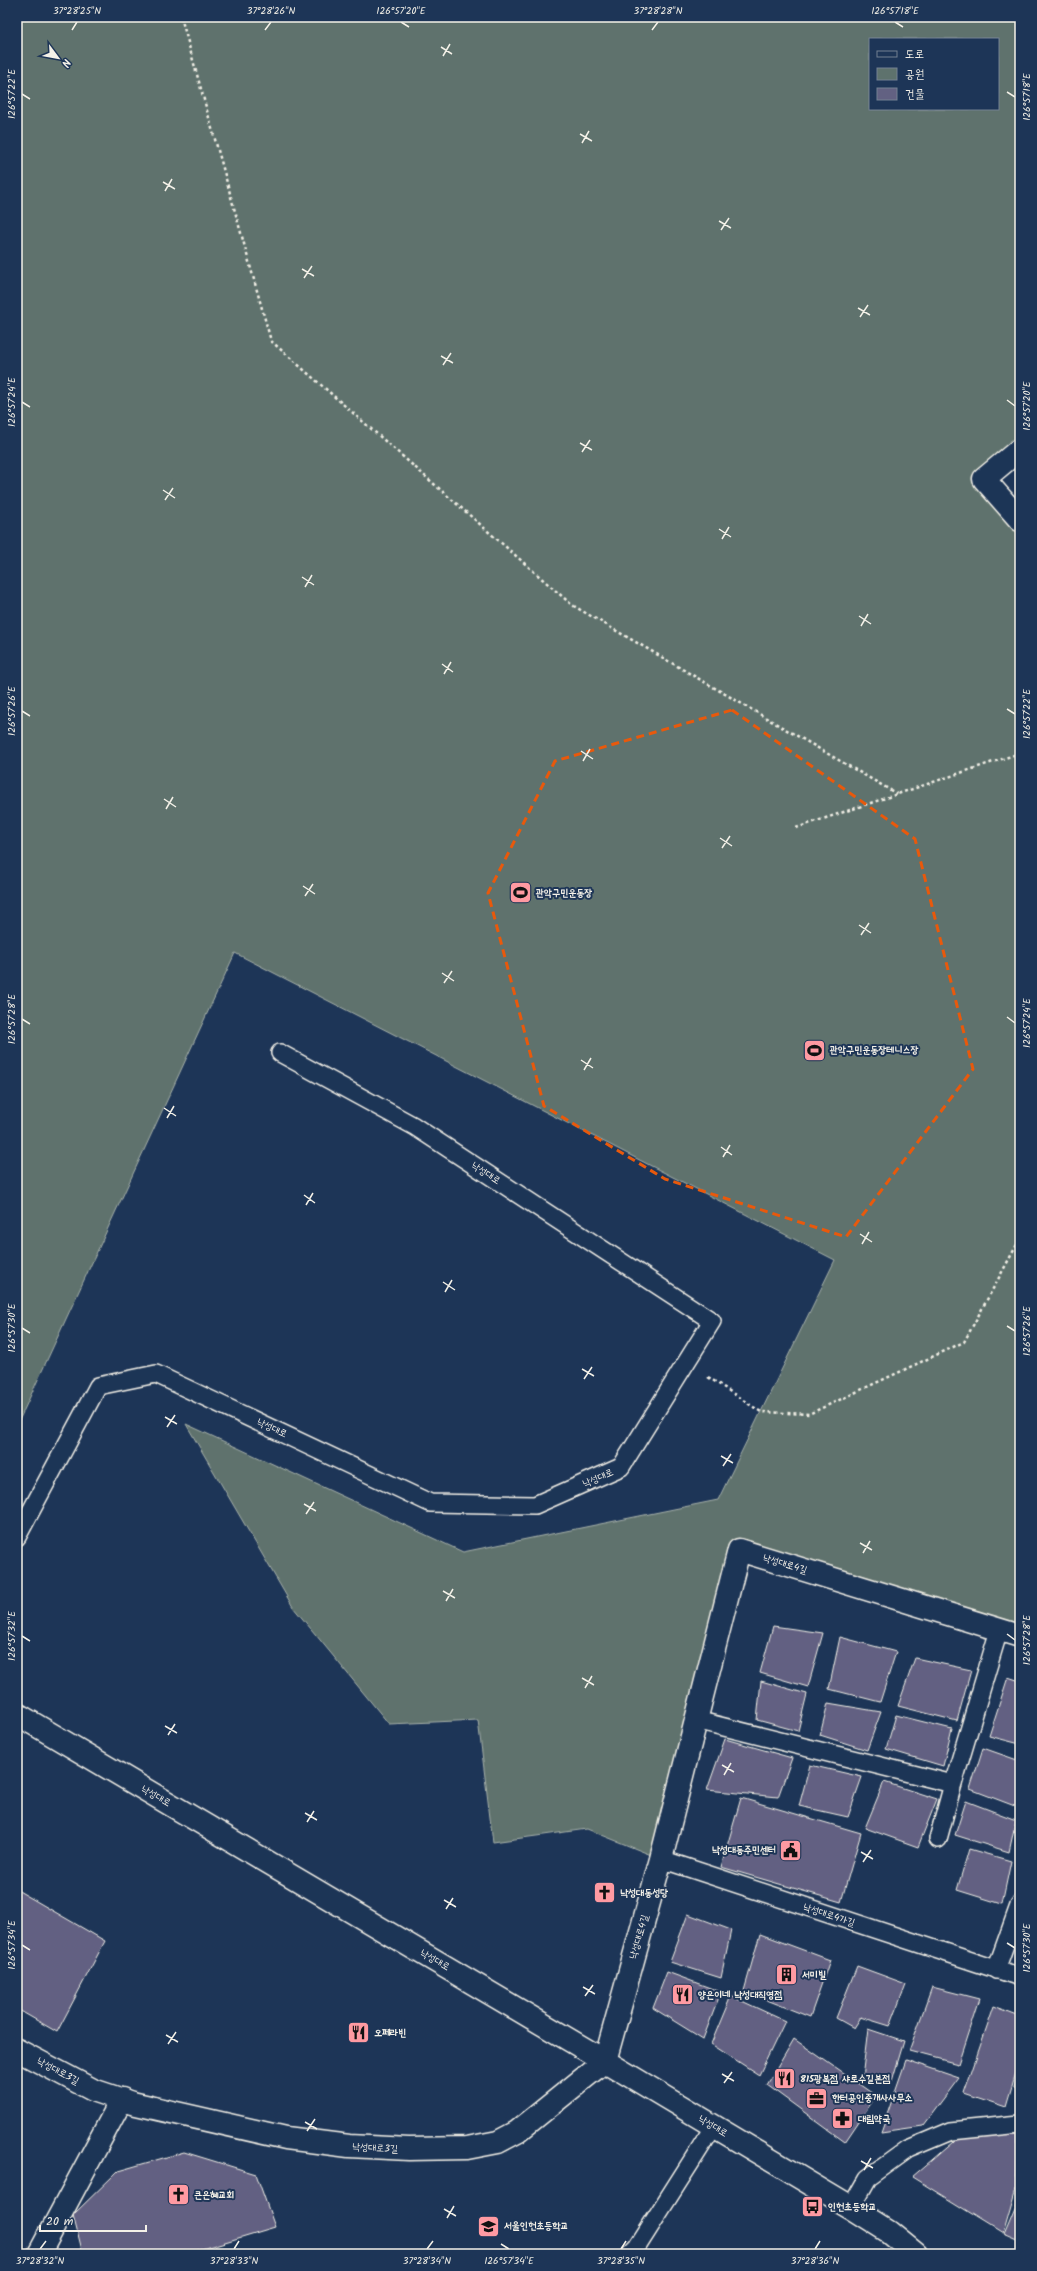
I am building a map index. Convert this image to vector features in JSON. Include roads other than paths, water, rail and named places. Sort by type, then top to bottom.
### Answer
[{"type":"street","points":[[1020,448],[984,479],[1020,520]]},
{"type":"street","name":"낙성대로4길","points":[[605,2060],[661,1860],[739,1550],[1020,1636]]},
{"type":"street","name":"낙성대로","points":[[17,1714],[605,2060],[851,2208],[889,2232],[916,2254]]},
{"type":"street","name":"낙성대로3길","points":[[17,2050],[93,2090],[122,2099],[286,2138],[349,2146],[409,2149],[467,2148],[487,2145],[508,2137],[605,2060]]},
{"type":"street","points":[[39,2254],[122,2099]]},
{"type":"lane","name":"낙성대로","points":[[17,1537],[98,1386],[156,1374],[430,1503],[535,1505],[621,1467],[712,1321],[414,1126],[280,1053]]},
{"type":"lane","points":[[938,1839],[999,1630]]},
{"type":"lane","points":[[696,1720],[953,1784]]},
{"type":"lane","name":"낙성대로4가길","points":[[661,1860],[1020,1977]]},
{"type":"lane","points":[[996,1970],[1020,1903]]},
{"type":"lane","points":[[851,2208],[868,2178],[908,2149],[951,2131],[1020,2124]]},
{"type":"lane","points":[[630,2254],[637,2247],[714,2126]]},
{"type":"place","name":"관악구민운동장","points":[[521,893]]},
{"type":"place","name":"관악구민운동장테니스장","points":[[815,1050]]},
{"type":"place","name":"낙성대동주민센터","points":[[791,1850]]},
{"type":"place","name":"낙성대동성당","points":[[604,1893]]},
{"type":"place","name":"서미빌","points":[[786,1975]]},
{"type":"place","name":"양은이네 낙성대직영점","points":[[683,1995]]},
{"type":"place","name":"오페라빈","points":[[358,2033]]},
{"type":"place","name":"815광복점 샤로수길본점","points":[[784,2079]]},
{"type":"place","name":"한터공인중개사사무소","points":[[816,2098]]},
{"type":"place","name":"대림약국","points":[[843,2119]]},
{"type":"place","name":"큰은혜교회","points":[[179,2195]]},
{"type":"place","name":"인헌초등학교","points":[[813,2207]]},
{"type":"place","name":"서울인헌초등학교","points":[[489,2226]]}]
